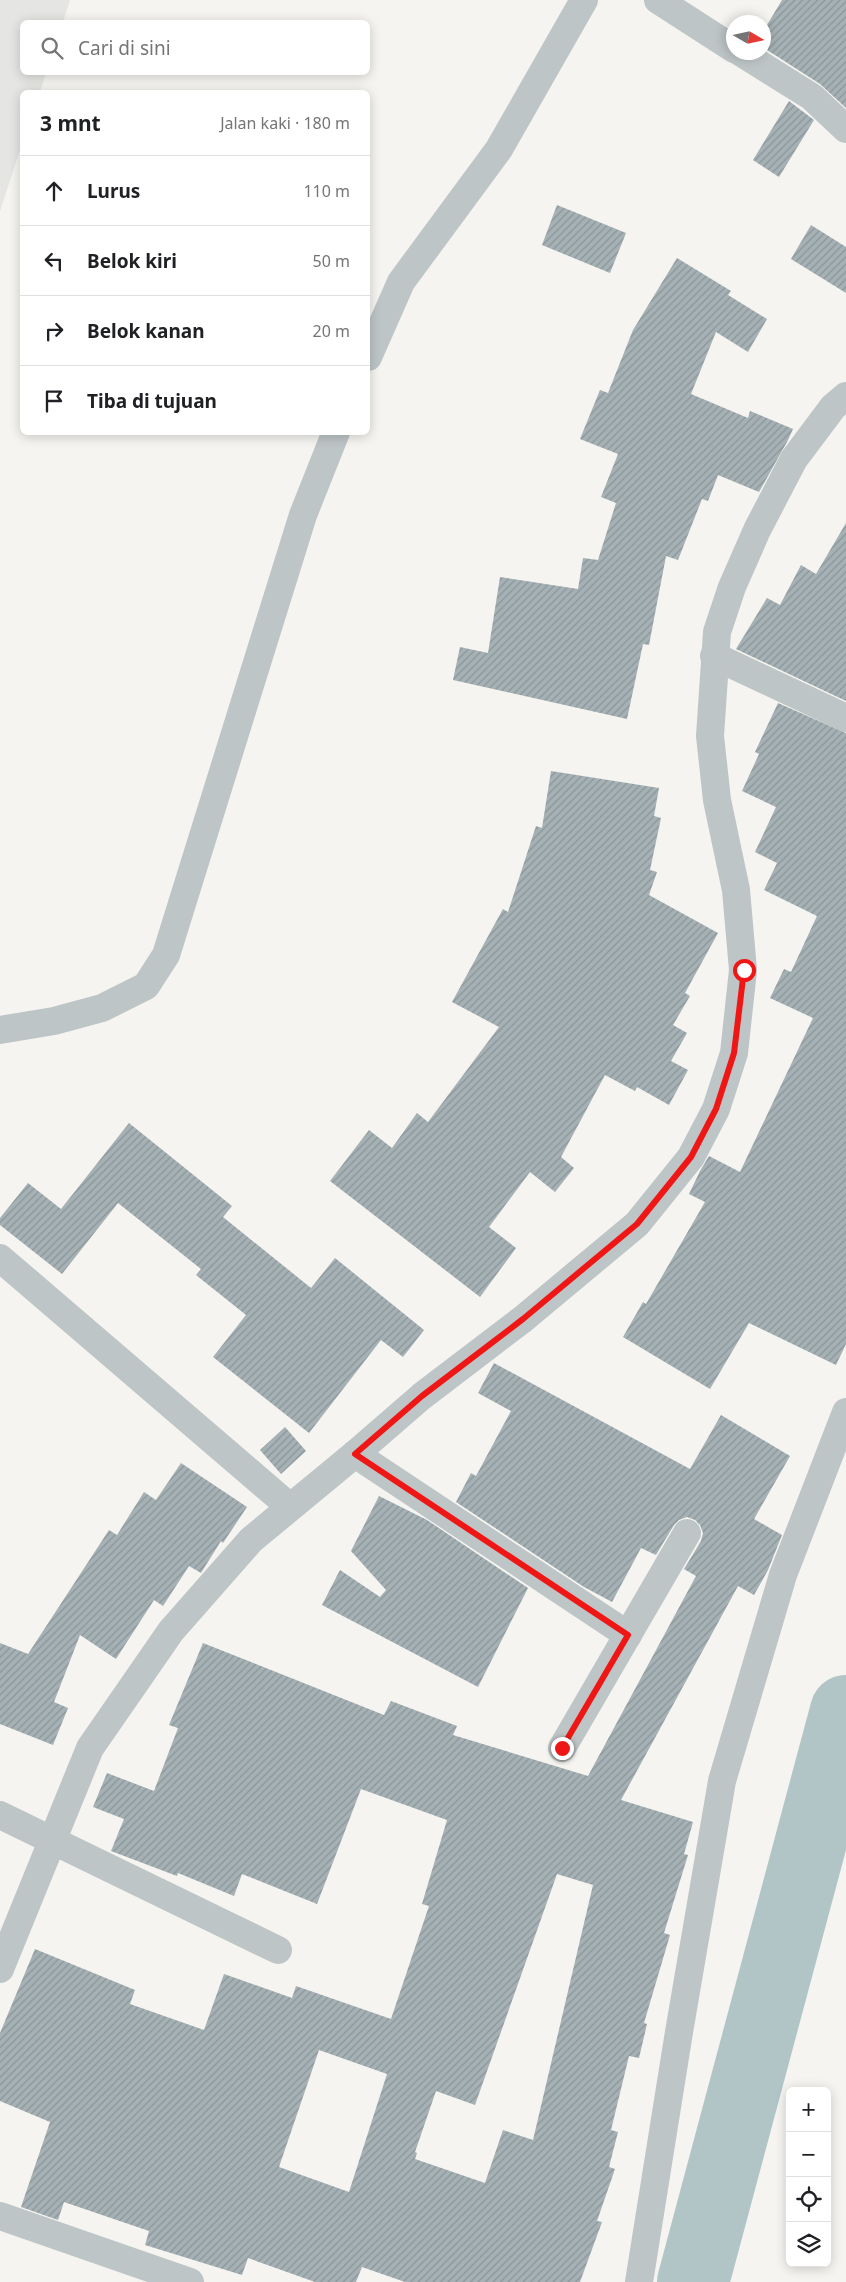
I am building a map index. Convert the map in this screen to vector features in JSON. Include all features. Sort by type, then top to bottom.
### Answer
[{"type":"street","points":[[370,352],[401,282],[499,149],[584,0]]},
{"type":"street","points":[[658,0],[726,44]]},
{"type":"street","points":[[753,60],[812,97],[846,129]]},
{"type":"street","points":[[0,1969],[90,1748],[171,1631],[251,1540],[289,1506],[355,1454],[422,1396],[523,1319],[637,1224],[691,1157],[716,1109],[734,1053],[744,970],[736,890],[717,800],[710,736],[717,632],[729,596],[757,530],[794,459],[833,407],[846,396]]},
{"type":"street","points":[[0,1030],[54,1021],[102,1008],[146,986],[166,955],[303,515],[335,435]]},
{"type":"street","points":[[714,656],[846,718]]},
{"type":"street","points":[[0,1258],[289,1506]]},
{"type":"street","points":[[639,2282],[722,1781],[783,1575],[846,1412]]},
{"type":"street","points":[[355,1454],[628,1635]]},
{"type":"street","points":[[562,1748],[687,1534]]},
{"type":"street","points":[[0,1815],[278,1950]]},
{"type":"street","points":[[0,2216],[190,2282]]},
{"type":"shaded area","points":[[0,0],[70,0],[64,20],[20,20],[20,75],[45,75],[41,90],[20,90],[20,150],[0,211]]},
{"type":"building","points":[[782,0],[846,0],[846,108],[820,84],[771,52],[771,18]]},
{"type":"building","points":[[789,101],[814,120],[779,177],[753,160]]},
{"type":"building","points":[[557,205],[626,233],[610,273],[542,245]]},
{"type":"building","points":[[811,225],[846,247],[846,293],[791,259]]},
{"type":"building","points":[[677,258],[731,291],[728,295],[767,319],[748,352],[716,332],[691,394],[748,418],[750,411],[793,429],[787,442],[759,492],[718,475],[708,501],[702,499],[678,560],[666,556],[649,645],[643,644],[627,719],[453,680],[460,647],[488,653],[500,577],[578,589],[583,558],[598,560],[616,503],[601,497],[618,454],[580,439],[600,390],[608,393],[633,330]]},
{"type":"building","points":[[846,523],[846,701],[736,649],[767,598],[780,605],[801,565],[816,574]]},
{"type":"building","points":[[778,703],[846,733],[846,1344],[836,1365],[749,1323],[710,1389],[623,1337],[643,1302],[646,1304],[705,1202],[689,1194],[700,1171],[709,1156],[740,1172],[813,1018],[770,998],[784,969],[791,972],[817,916],[764,890],[777,863],[755,852],[776,807],[742,791],[759,754],[755,752]]},
{"type":"building","points":[[551,771],[659,788],[654,816],[661,818],[650,870],[657,872],[649,895],[718,933],[685,993],[690,996],[673,1025],[687,1033],[671,1061],[688,1070],[669,1105],[637,1087],[635,1091],[605,1075],[561,1157],[574,1168],[555,1192],[530,1172],[489,1227],[516,1248],[480,1297],[330,1181],[369,1130],[392,1148],[417,1113],[428,1122],[499,1027],[452,1002],[503,909],[508,912],[536,826],[542,828]]},
{"type":"building","points":[[129,1123],[232,1206],[223,1217],[311,1288],[335,1258],[424,1330],[403,1357],[381,1340],[309,1433],[213,1357],[246,1315],[196,1275],[201,1269],[118,1203],[62,1274],[0,1225],[0,1218],[28,1183],[61,1209]]},
{"type":"building","points":[[494,1363],[690,1469],[721,1415],[790,1456],[754,1519],[782,1535],[768,1570],[754,1595],[738,1586],[621,1800],[693,1822],[684,1854],[688,1855],[664,1933],[670,1935],[644,2023],[647,2024],[639,2058],[629,2056],[611,2130],[618,2132],[609,2167],[615,2169],[597,2221],[602,2222],[580,2282],[405,2282],[362,2267],[356,2282],[315,2282],[248,2258],[242,2275],[145,2245],[149,2231],[64,2202],[58,2220],[21,2207],[50,2122],[0,2101],[0,2033],[35,1949],[135,1990],[130,2004],[204,2030],[224,1974],[292,1998],[296,1986],[391,2019],[429,1906],[422,1904],[447,1820],[361,1789],[317,1904],[242,1874],[234,1896],[178,1873],[177,1876],[111,1851],[124,1819],[93,1807],[107,1773],[154,1791],[178,1728],[169,1725],[203,1643],[384,1715],[391,1701],[457,1726],[453,1735],[588,1776],[696,1576],[684,1569],[701,1541],[703,1533],[700,1525],[695,1520],[687,1517],[679,1520],[674,1525],[656,1555],[641,1548],[612,1602],[584,1587],[456,1502],[471,1473],[476,1476],[511,1411],[478,1393]],"holes":[[[557,1874],[593,1885],[533,2140],[503,2130],[485,2183],[415,2159],[417,2153],[415,2152],[436,2091],[475,2105]],[[319,2050],[387,2074],[349,2192],[279,2167]]]},
{"type":"building","points":[[285,1427],[306,1451],[281,1474],[260,1450]]},
{"type":"building","points":[[181,1463],[247,1507],[223,1543],[221,1541],[201,1573],[189,1566],[163,1606],[154,1600],[116,1659],[80,1635],[54,1702],[68,1708],[53,1745],[0,1724],[0,1643],[28,1654],[109,1530],[117,1535],[144,1492],[156,1500]]},
{"type":"building","points":[[379,1496],[427,1520],[528,1588],[478,1687],[322,1605],[340,1570],[380,1597],[386,1590],[351,1551]]},
{"type":"waterway","points":[[693,2282],[846,1711]]},
{"type":"route","points":[[562,1748],[628,1635],[355,1454],[422,1396],[523,1319],[637,1224],[691,1157],[716,1109],[734,1053],[744,970]]}]
